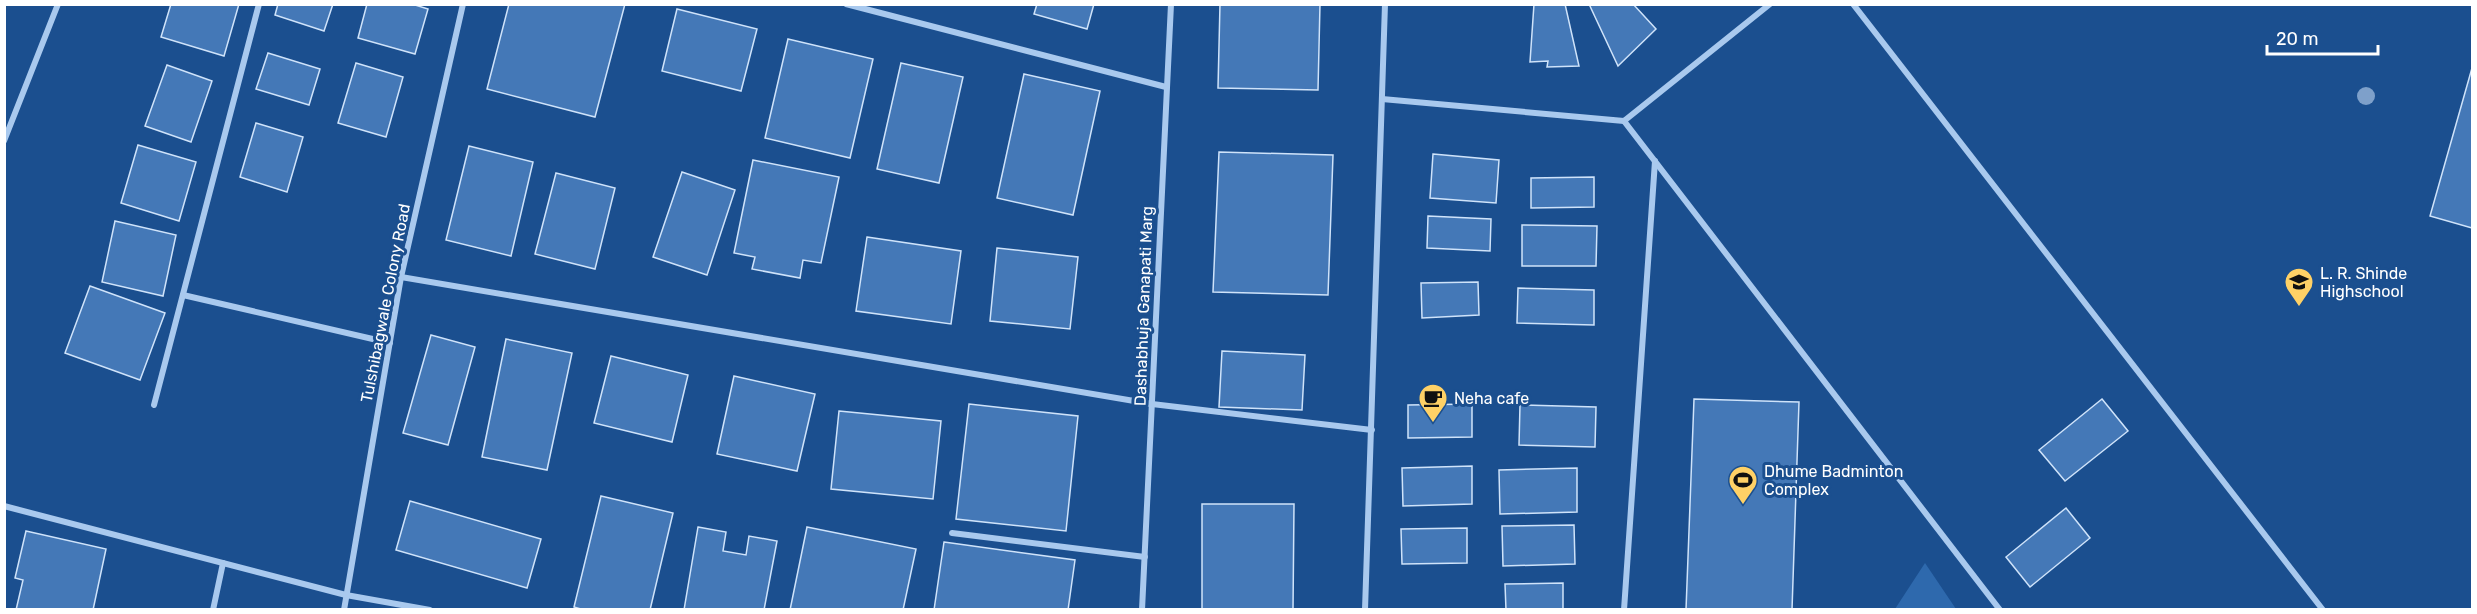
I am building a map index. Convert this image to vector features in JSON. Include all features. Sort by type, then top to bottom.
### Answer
[{"type":"street","points":[[4,141],[58,4]]},
{"type":"street","points":[[154,405],[259,4]]},
{"type":"street","name":"Tulshibagwale Colony Road","points":[[344,609],[401,276],[463,4]]},
{"type":"street","points":[[846,4],[1166,87]]},
{"type":"street","name":"Dashabhuja Ganapati Marg","points":[[1142,609],[1166,87],[1172,4]]},
{"type":"street","points":[[1365,609],[1386,4]]},
{"type":"street","points":[[1382,99],[1624,121],[1770,4]]},
{"type":"street","points":[[1853,4],[2323,609]]},
{"type":"street","points":[[1624,121],[2000,609]]},
{"type":"street","points":[[1624,609],[1655,162]]},
{"type":"street","points":[[401,276],[1152,404],[1372,430]]},
{"type":"street","points":[[183,295],[390,343]]},
{"type":"street","points":[[4,506],[346,595],[430,609]]},
{"type":"street","points":[[952,533],[1145,557]]},
{"type":"street","points":[[213,609],[223,563]]},
{"type":"shaded area","points":[[1925,563],[1956,609],[1895,609]]},
{"type":"building","points":[[171,4],[239,4],[224,56],[161,37]]},
{"type":"building","points":[[278,4],[333,4],[324,31],[275,15]]},
{"type":"building","points":[[367,4],[412,4],[428,9],[415,54],[358,38]]},
{"type":"building","points":[[509,4],[625,4],[595,117],[487,89]]},
{"type":"building","points":[[1037,4],[1094,4],[1087,29],[1034,14]]},
{"type":"building","points":[[1220,4],[1320,4],[1318,90],[1218,88]]},
{"type":"building","points":[[1534,4],[1565,4],[1579,66],[1547,67],[1548,61],[1530,62]]},
{"type":"building","points":[[1589,4],[1633,4],[1656,29],[1618,66]]},
{"type":"building","points":[[677,9],[757,29],[741,91],[662,71]]},
{"type":"building","points":[[788,39],[873,59],[850,158],[765,138]]},
{"type":"building","points":[[268,53],[320,69],[309,105],[256,89]]},
{"type":"building","points":[[356,63],[403,77],[386,137],[338,123]]},
{"type":"building","points":[[901,63],[963,77],[939,183],[877,169]]},
{"type":"building","points":[[167,65],[212,81],[191,142],[145,126]]},
{"type":"building","points":[[2472,68],[2472,228],[2430,216]]},
{"type":"building","points":[[1024,74],[1100,91],[1073,215],[997,198]]},
{"type":"building","points":[[256,123],[303,137],[287,192],[240,177]]},
{"type":"building","points":[[138,145],[196,162],[179,221],[121,203]]},
{"type":"building","points":[[469,146],[533,162],[511,256],[446,240]]},
{"type":"building","points":[[1219,152],[1333,155],[1328,295],[1213,292]]},
{"type":"building","points":[[1433,154],[1499,160],[1496,203],[1430,198]]},
{"type":"building","points":[[753,160],[839,177],[821,263],[803,260],[800,278],[752,269],[755,257],[734,253]]},
{"type":"building","points":[[682,172],[735,190],[707,275],[653,257]]},
{"type":"building","points":[[556,173],[615,188],[595,269],[535,254]]},
{"type":"building","points":[[1594,177],[1594,207],[1531,208],[1531,178]]},
{"type":"building","points":[[1428,216],[1491,219],[1490,251],[1427,248]]},
{"type":"building","points":[[115,221],[176,235],[163,296],[102,282]]},
{"type":"building","points":[[1522,225],[1597,226],[1596,266],[1522,266]]},
{"type":"building","points":[[867,237],[961,251],[951,324],[856,311]]},
{"type":"building","points":[[997,248],[1078,257],[1070,329],[990,321]]},
{"type":"building","points":[[1478,282],[1479,315],[1422,318],[1421,283]]},
{"type":"building","points":[[90,286],[165,313],[140,380],[65,353]]},
{"type":"building","points":[[1518,288],[1594,290],[1594,325],[1517,323]]},
{"type":"building","points":[[431,335],[475,347],[448,445],[403,433]]},
{"type":"building","points":[[506,339],[572,353],[547,470],[482,457]]},
{"type":"building","points":[[1222,351],[1305,355],[1302,410],[1219,407]]},
{"type":"building","points":[[611,356],[688,375],[672,442],[594,423]]},
{"type":"building","points":[[734,376],[815,394],[797,471],[717,454]]},
{"type":"building","name":"Dhume Badminton Complex","points":[[1694,399],[1799,402],[1792,610],[1686,610]]},
{"type":"building","points":[[2102,399],[2128,431],[2065,481],[2039,450]]},
{"type":"building","points":[[969,404],[1078,416],[1066,531],[956,519]]},
{"type":"building","points":[[1472,404],[1472,437],[1408,438],[1408,405]]},
{"type":"building","points":[[1520,405],[1596,407],[1595,447],[1519,445]]},
{"type":"building","points":[[839,411],[941,421],[933,499],[831,489]]},
{"type":"building","points":[[1472,466],[1472,504],[1403,506],[1402,468]]},
{"type":"building","points":[[1577,468],[1577,512],[1500,514],[1499,470]]},
{"type":"building","points":[[601,496],[673,513],[650,610],[584,610],[574,607]]},
{"type":"building","points":[[410,501],[541,539],[527,588],[396,550]]},
{"type":"building","points":[[1202,504],[1294,504],[1293,610],[1202,610]]},
{"type":"building","points":[[2066,508],[2090,538],[2030,587],[2006,557]]},
{"type":"building","points":[[1574,525],[1575,564],[1503,566],[1502,526]]},
{"type":"building","points":[[698,527],[726,532],[723,551],[746,555],[749,536],[777,541],[764,610],[684,610]]},
{"type":"building","points":[[807,527],[916,549],[903,610],[790,610]]},
{"type":"building","points":[[1467,528],[1467,563],[1402,564],[1401,529]]},
{"type":"building","points":[[26,531],[106,549],[93,610],[16,610],[23,580],[15,578]]},
{"type":"building","points":[[944,542],[1075,560],[1068,610],[934,610]]},
{"type":"building","points":[[1563,583],[1563,610],[1506,610],[1505,584]]},
{"type":"place","name":"L. R. Shinde Highschool","points":[[2299,308]]},
{"type":"place","name":"Neha cafe","points":[[1433,424]]},
{"type":"place","name":"Dhume Badminton Complex","points":[[1743,506]]}]
